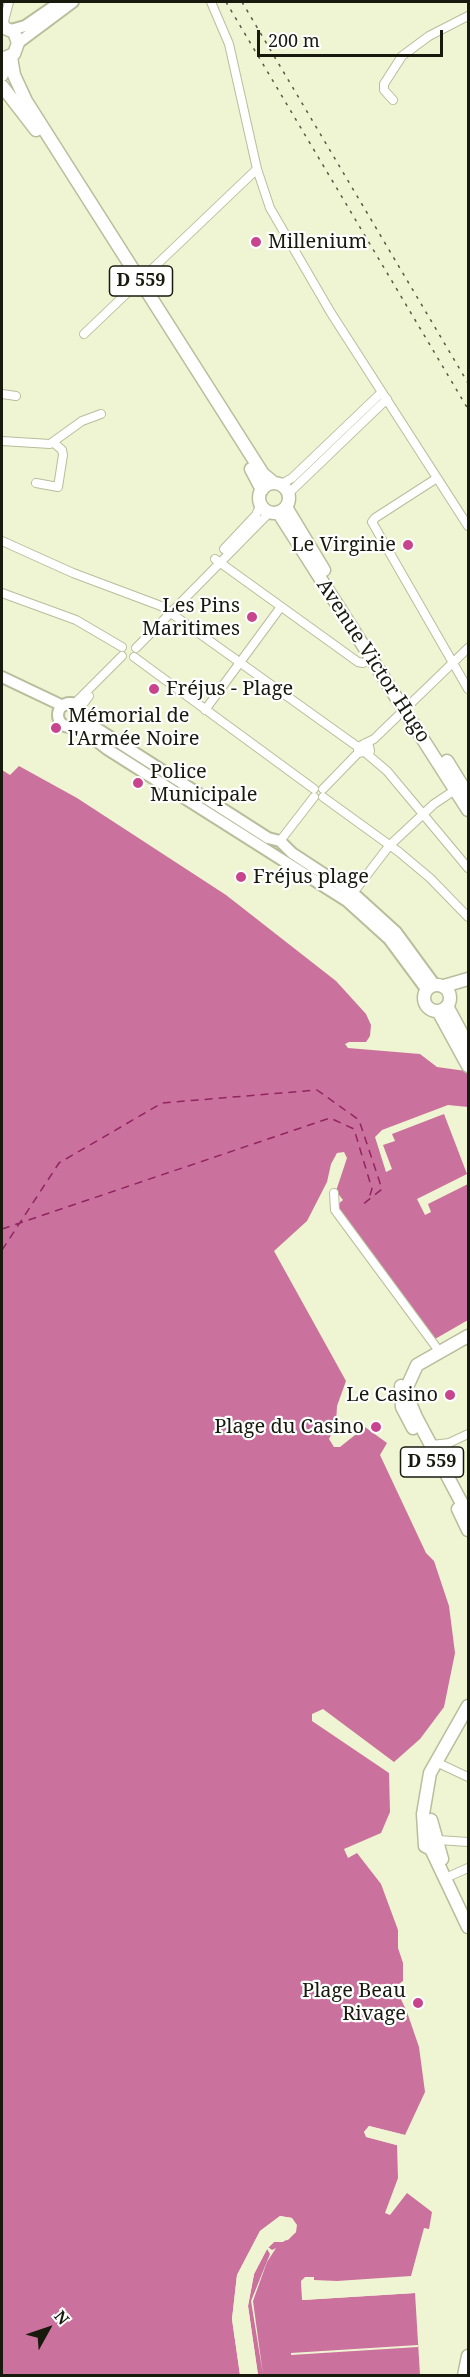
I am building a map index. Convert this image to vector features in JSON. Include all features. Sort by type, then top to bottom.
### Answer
[{"type":"main road","points":[[5,26],[25,26],[60,2]]},
{"type":"main road","points":[[6,58],[18,43],[73,2]]},
{"type":"main road","points":[[5,26],[18,43]]},
{"type":"main road","name":"D 559","points":[[6,58],[8,75]]},
{"type":"main road","name":"D 559","points":[[2,68],[26,101],[262,490],[277,499]]},
{"type":"main road","name":"D 559","points":[[3,91],[32,124],[263,474],[277,499]]},
{"type":"main road","name":"Avenue Victor Hugo","points":[[277,499],[372,658],[465,792],[468,810]]},
{"type":"main road","name":"Avenue Victor Hugo","points":[[277,499],[407,707]]},
{"type":"main road","points":[[2,676],[75,712],[143,761],[279,842],[353,893],[396,932],[440,996],[468,1045]]},
{"type":"main road","points":[[75,712],[107,749],[334,892],[364,915],[440,996],[468,1066]]},
{"type":"main road","points":[[272,853],[268,844],[279,842]]},
{"type":"main road","points":[[440,996],[465,981]]},
{"type":"main road","name":"D 559","points":[[468,1336],[417,1365],[407,1387],[407,1396],[416,1417],[468,1515]]},
{"type":"main road","name":"D 559","points":[[439,1351],[426,1354],[409,1368],[401,1385],[402,1407],[468,1530]]},
{"type":"main road","points":[[468,1706],[423,1798],[433,1842],[468,1927]]},
{"type":"main road","points":[[439,1763],[468,1720]]},
{"type":"main road","points":[[433,1842],[468,1914]]},
{"type":"main road","points":[[464,2376],[468,2356]]},
{"type":"street","points":[[211,2],[229,44],[257,169],[270,208],[287,240],[468,526]]},
{"type":"street","points":[[5,26],[7,5]]},
{"type":"street","points":[[393,100],[384,90],[384,84],[402,56],[429,36],[468,16]]},
{"type":"street","points":[[3,91],[8,75]]},
{"type":"street","points":[[84,334],[257,169]]},
{"type":"street","points":[[2,394],[16,396]]},
{"type":"street","points":[[75,712],[126,655],[217,561],[256,515],[277,499],[385,395]]},
{"type":"street","points":[[2,441],[43,445],[54,443],[82,421],[101,414]]},
{"type":"street","points":[[36,483],[58,487],[63,455],[62,450],[54,443]]},
{"type":"street","points":[[437,478],[372,522],[373,528],[468,689]]},
{"type":"street","points":[[2,541],[73,573],[169,610],[363,749],[383,767],[468,868]]},
{"type":"street","points":[[217,561],[358,662],[363,663],[372,658]]},
{"type":"street","points":[[2,593],[76,620],[126,655],[142,663],[389,846],[430,878],[468,917]]},
{"type":"street","points":[[204,710],[280,608]]},
{"type":"street","points":[[126,655],[134,647]]},
{"type":"street","points":[[279,842],[318,793],[468,648]]},
{"type":"street","points":[[353,893],[389,846],[423,814],[465,792]]},
{"type":"street","points":[[334,1193],[335,1210],[439,1351]]},
{"type":"street","points":[[432,1445],[449,1443],[468,1434]]},
{"type":"street","points":[[439,1763],[468,1776]]},
{"type":"street","points":[[433,1842],[468,1842]]},
{"type":"street","points":[[450,1876],[468,1868]]},
{"type":"shaded area","points":[[19,766],[77,798],[226,895],[336,981],[366,1014],[371,1025],[370,1036],[366,1042],[349,1042],[345,1044],[348,1048],[420,1054],[437,1067],[466,1071],[468,1076],[468,1107],[448,1105],[382,1130],[375,1137],[386,1172],[392,1169],[383,1145],[395,1141],[392,1134],[444,1114],[467,1174],[417,1199],[425,1215],[431,1212],[428,1204],[468,1184],[468,1320],[435,1339],[336,1206],[343,1200],[336,1191],[347,1158],[344,1152],[337,1153],[331,1164],[327,1182],[307,1221],[274,1251],[346,1381],[337,1406],[336,1424],[329,1439],[334,1447],[340,1447],[365,1427],[387,1443],[380,1455],[426,1553],[434,1561],[449,1606],[455,1653],[444,1707],[420,1739],[394,1762],[323,1709],[312,1714],[312,1721],[389,1773],[390,1812],[381,1833],[344,1849],[348,1858],[357,1853],[381,1884],[398,1930],[403,1981],[396,1986],[381,1984],[377,1988],[379,1994],[384,1997],[391,1991],[398,1993],[407,2012],[419,2047],[425,2092],[405,2135],[369,2126],[364,2132],[367,2137],[397,2145],[398,2178],[385,2213],[390,2215],[407,2193],[432,2212],[429,2229],[424,2228],[411,2276],[337,2281],[314,2280],[314,2277],[301,2281],[303,2300],[415,2293],[420,2375],[258,2375],[248,2306],[254,2274],[267,2249],[274,2242],[283,2242],[296,2232],[292,2218],[280,2216],[260,2231],[237,2275],[232,2319],[240,2375],[2,2376],[2,770],[10,775]]},
{"type":"pier","points":[[369,2126],[408,2137],[370,2129],[368,2132],[398,2143],[400,2146],[366,2137],[364,2132]]},
{"type":"pier","points":[[280,2216],[292,2218],[297,2225],[296,2232],[288,2240],[274,2242],[268,2247],[272,2250],[276,2248],[267,2262],[253,2301],[263,2375],[251,2301],[270,2254],[267,2249],[254,2274],[248,2306],[258,2375],[255,2376],[245,2306],[251,2273],[264,2247],[273,2239],[287,2238],[293,2231],[290,2221],[281,2219],[262,2233],[240,2275],[236,2319],[243,2375],[240,2375],[232,2319],[237,2275],[260,2231]]},
{"type":"pier","points":[[305,2277],[314,2277],[314,2283],[311,2280],[304,2282],[305,2297],[414,2290],[415,2293],[302,2300],[301,2281]]},
{"type":"pier","points":[[418,2345],[418,2347],[291,2355],[291,2353]]},
{"type":"ferry route","points":[[2,1250],[59,1163],[162,1103],[317,1090],[359,1120],[382,1189],[362,1205]]},
{"type":"ferry route","points":[[2,1229],[330,1118],[354,1129],[372,1189],[369,1198]]},
{"type":"railway","points":[[226,2],[468,409]]},
{"type":"railway","points":[[242,2],[468,383]]},
{"type":"place","name":"Millenium","points":[[256,242]]},
{"type":"place","name":"Le Virginie","points":[[408,545]]},
{"type":"place","name":"Les Pins Maritimes","points":[[252,617]]},
{"type":"place","name":"Fréjus - Plage","points":[[154,689]]},
{"type":"place","name":"Mémorial de l'Armée Noire","points":[[56,728]]},
{"type":"place","name":"Police Municipale","points":[[138,783]]},
{"type":"place","name":"Fréjus plage","points":[[241,877]]},
{"type":"place","name":"Le Casino","points":[[450,1395]]},
{"type":"place","name":"Plage du Casino","points":[[376,1427]]},
{"type":"place","name":"Plage Beau Rivage","points":[[418,2003]]}]
